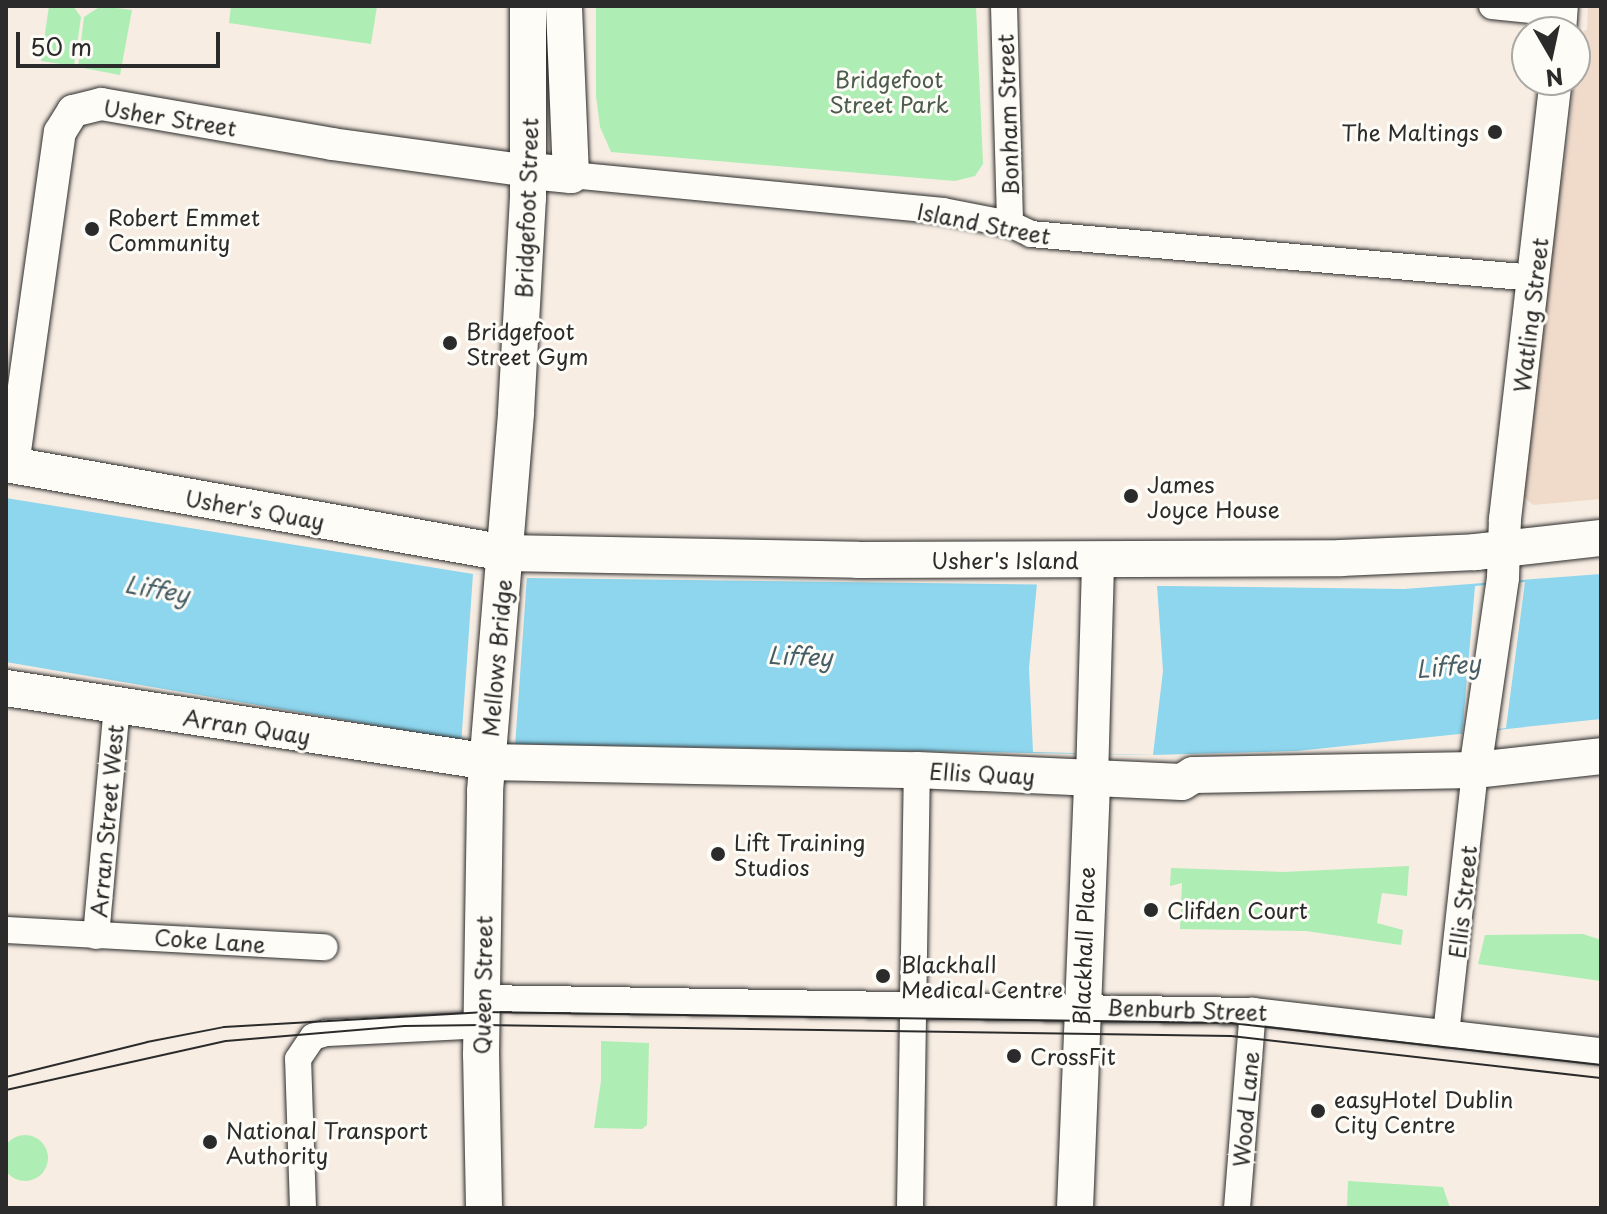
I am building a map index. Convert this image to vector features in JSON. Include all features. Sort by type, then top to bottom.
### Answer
[{"type":"main road","name":"Bridgefoot Street","points":[[504,563],[530,171],[528,6]]},
{"type":"main road","name":"Bridgefoot Street","points":[[564,6],[571,175]]},
{"type":"main road","name":"Island Street","points":[[530,171],[571,175]]},
{"type":"main road","name":"Usher's Quay","points":[[10,464],[504,563]]},
{"type":"main road","name":"Usher's Island","points":[[504,563],[1098,572],[1341,558],[1503,564],[1601,538]]},
{"type":"main road","name":"Mellows Bridge","points":[[488,755],[504,563]]},
{"type":"main road","name":"Arran Quay","points":[[6,688],[117,706],[488,755]]},
{"type":"main road","name":"Ellis Quay","points":[[488,755],[917,770],[1093,767],[1182,782],[1193,775],[1478,754],[1601,756]]},
{"type":"main road","name":"Queen Street","points":[[484,1208],[482,1011],[488,755]]},
{"type":"main road","name":"Blackhall Place","points":[[1075,1208],[1093,767]]},
{"type":"street","name":"Bonham Street","points":[[1004,6],[1010,224]]},
{"type":"street","points":[[1492,6],[1555,16]]},
{"type":"street","name":"Watling Street","points":[[1478,754],[1503,564],[1554,96]]},
{"type":"street","name":"Usher Street","points":[[10,464],[60,132],[73,111],[101,104],[332,144],[530,171]]},
{"type":"street","name":"Island Street","points":[[571,175],[943,211],[1010,224],[1031,234],[1534,278]]},
{"type":"street","points":[[1093,767],[1098,572]]},
{"type":"street","name":"Arran Street West","points":[[96,936],[117,706]]},
{"type":"street","name":"Ellis Street","points":[[1446,1034],[1478,754]]},
{"type":"street","points":[[910,1208],[917,770]]},
{"type":"street","name":"Coke Lane","points":[[7,936],[96,936],[118,933],[240,944],[325,947]]},
{"type":"street","name":"Benburb Street","points":[[303,1208],[298,1059],[313,1037],[482,1011],[915,1003],[1253,1011],[1601,1051]]},
{"type":"street","name":"Wood Lane","points":[[1237,1208],[1253,1011]]},
{"type":"shaded area","points":[[1588,6],[1601,6],[1601,499],[1533,505],[1523,496],[1535,401],[1541,312],[1573,96],[1591,96],[1591,16],[1588,16]]},
{"type":"green space","points":[[49,6],[73,6],[81,17],[74,66],[41,61]]},
{"type":"green space","points":[[101,6],[132,10],[120,75],[78,67],[84,17]]},
{"type":"green space","points":[[231,6],[377,6],[371,44],[229,23]]},
{"type":"green space","name":"Bridgefoot Street Park","points":[[596,6],[976,6],[983,164],[975,176],[955,181],[611,152],[600,127],[596,96]]},
{"type":"green space","points":[[1409,866],[1407,896],[1382,893],[1377,923],[1403,930],[1401,945],[1306,931],[1180,929],[1182,883],[1170,886],[1171,868],[1283,872]]},
{"type":"green space","points":[[1583,934],[1601,940],[1601,981],[1478,964],[1485,935]]},
{"type":"green space","points":[[601,1041],[649,1043],[647,1125],[642,1129],[594,1128],[601,1081]]},
{"type":"green space","points":[[25,1135],[41,1142],[48,1158],[41,1174],[25,1181],[9,1174],[2,1158],[9,1142]]},
{"type":"green space","points":[[1348,1181],[1443,1187],[1450,1208],[1347,1208]]},
{"type":"water","name":"Liffey","points":[[6,498],[473,574],[527,578],[1404,589],[1601,574],[1601,719],[1297,751],[1153,755],[515,744],[461,740],[6,662]]},
{"type":"pier","points":[[473,574],[527,578],[515,743],[461,740]]},
{"type":"pier","points":[[1525,582],[1506,728],[1462,734],[1475,586]]},
{"type":"pier","points":[[1037,583],[1157,585],[1163,671],[1153,755],[1033,752],[1029,668]]},
{"type":"tram line","points":[[6,1077],[147,1042],[224,1027],[482,1012],[1232,1023],[1601,1065]]},
{"type":"tram line","points":[[6,1090],[226,1041],[404,1026],[482,1025],[1231,1036],[1601,1078]]},
{"type":"place","name":"The Maltings","points":[[1495,132]]},
{"type":"place","name":"Robert Emmet Community","points":[[92,229]]},
{"type":"place","name":"Bridgefoot Street Gym","points":[[450,343]]},
{"type":"place","name":"James Joyce House","points":[[1131,496]]},
{"type":"place","name":"Lift Training Studios","points":[[718,854]]},
{"type":"place","name":"Clifden Court","points":[[1151,910]]},
{"type":"place","name":"Blackhall Medical Centre","points":[[883,976]]},
{"type":"place","name":"CrossFit","points":[[1014,1056]]},
{"type":"place","name":"easyHotel Dublin City Centre","points":[[1318,1111]]},
{"type":"place","name":"National Transport Authority","points":[[210,1142]]}]
